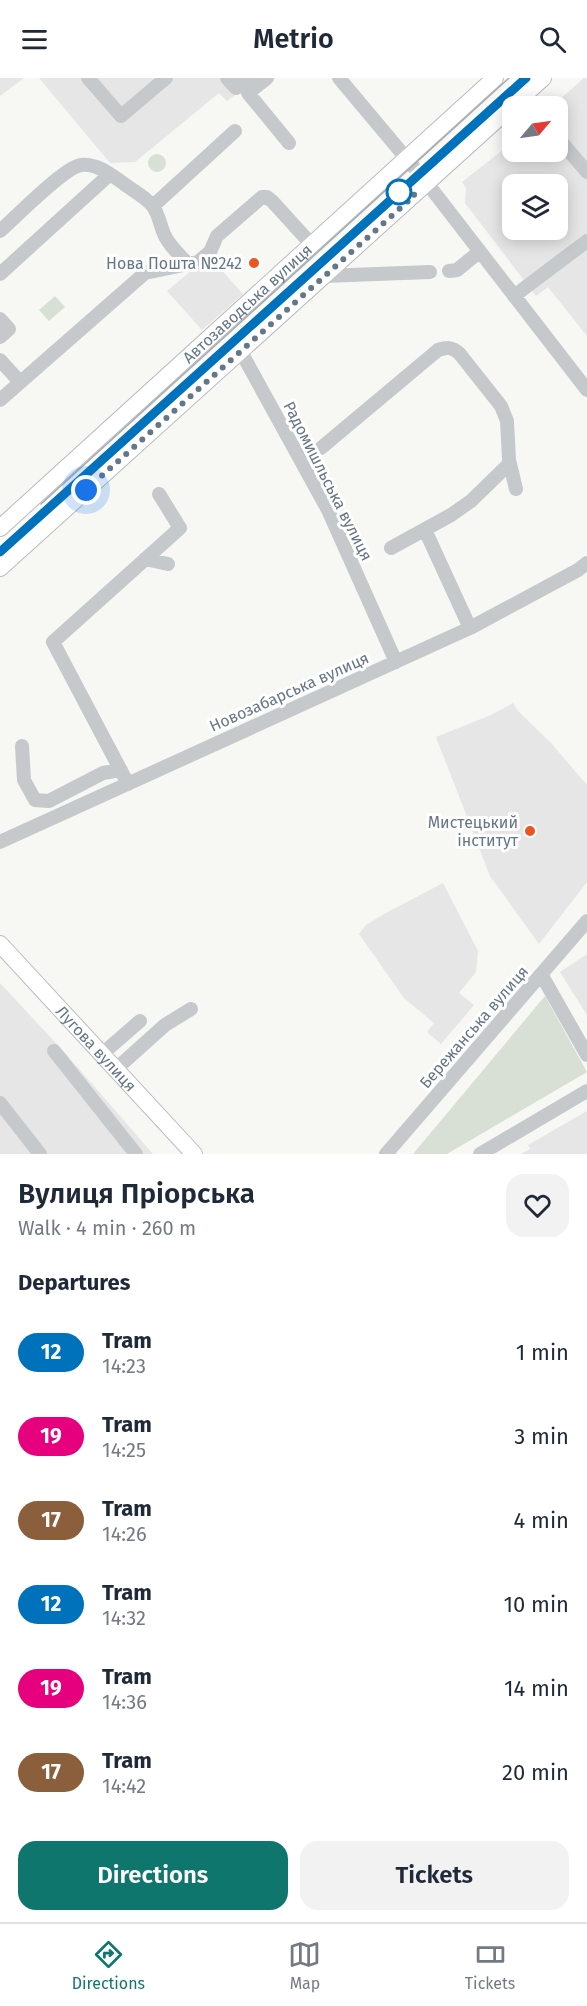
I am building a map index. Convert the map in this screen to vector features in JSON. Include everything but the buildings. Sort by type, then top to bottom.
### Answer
[{"type":"main road","name":"Автозаводська вулиця","points":[[0,528],[495,78]]},
{"type":"main road","name":"Автозаводська вулиця","points":[[0,568],[543,78]]},
{"type":"main road","name":"Лугова вулиця","points":[[0,944],[194,1154]]},
{"type":"street","points":[[88,78],[121,116],[166,78]]},
{"type":"street","points":[[227,78],[236,88],[248,78]]},
{"type":"street","points":[[267,78],[248,93],[289,143]]},
{"type":"street","points":[[339,78],[426,183],[587,390]]},
{"type":"street","points":[[153,206],[235,131]]},
{"type":"street","points":[[568,150],[587,172]]},
{"type":"street","points":[[0,231],[71,170],[81,165],[90,165],[110,174],[144,197],[153,206],[171,245],[188,263]]},
{"type":"street","points":[[0,274],[110,174]]},
{"type":"street","points":[[0,400],[145,273],[198,262],[210,252],[217,236],[262,197],[267,197],[272,201],[312,245]]},
{"type":"street","points":[[514,296],[587,241]]},
{"type":"street","points":[[449,271],[457,270],[479,252]]},
{"type":"street","points":[[324,276],[430,273]]},
{"type":"street","points":[[0,320],[9,329],[0,337]]},
{"type":"street","points":[[321,448],[438,350],[449,347],[459,353],[501,406],[507,421],[510,463],[516,489]]},
{"type":"street","name":"Радомишльська вулиця","points":[[240,350],[328,510],[396,662]]},
{"type":"street","points":[[0,360],[20,382]]},
{"type":"street","points":[[391,548],[471,501],[510,463]]},
{"type":"street","points":[[128,784],[52,642],[180,528],[159,494]]},
{"type":"street","points":[[425,530],[470,628]]},
{"type":"street","points":[[145,559],[168,564]]},
{"type":"street","name":"Новозабарська вулиця","points":[[0,842],[470,628],[587,563]]},
{"type":"street","points":[[22,746],[24,780],[35,800],[49,801],[103,772],[121,770]]},
{"type":"street","name":"Бережанська вулиця","points":[[387,1154],[587,921]]},
{"type":"street","points":[[542,974],[587,1055]]},
{"type":"street","points":[[116,1069],[165,1025],[190,1009]]},
{"type":"street","points":[[102,1054],[140,1021]]},
{"type":"street","points":[[54,1051],[136,1154]]},
{"type":"street","points":[[480,1154],[587,1091]]},
{"type":"street","points":[[0,1103],[40,1154]]},
{"type":"shaded area","points":[[0,78],[24,78],[0,96]]},
{"type":"shaded area","points":[[39,78],[258,78],[227,101],[219,93],[135,162],[110,163]]},
{"type":"shaded area","points":[[584,78],[587,78],[587,336],[548,287],[536,296],[465,203],[466,188],[462,182],[502,151],[502,162],[568,162],[568,96],[563,96]]},
{"type":"shaded area","points":[[153,154],[161,154],[166,159],[164,170],[153,172],[148,167],[148,159]]},
{"type":"shaded area","points":[[209,256],[243,294],[202,330],[167,291]]},
{"type":"shaded area","points":[[55,296],[65,307],[49,321],[39,310]]},
{"type":"shaded area","name":"Мистецький інститут","points":[[513,703],[587,785],[587,882],[539,944],[490,876],[436,737],[491,715]]},
{"type":"shaded area","points":[[443,883],[478,951],[476,972],[459,993],[474,1005],[441,1044],[427,1032],[434,1023],[404,998],[359,934],[366,925],[384,914]]},
{"type":"shaded area","points":[[587,954],[587,1015],[560,972]]},
{"type":"shaded area","points":[[0,983],[67,1055],[153,1154],[0,1154]]},
{"type":"shaded area","points":[[545,996],[587,1072],[447,1154],[413,1154]]},
{"type":"shaded area","points":[[587,1111],[587,1154],[521,1154],[530,1149],[528,1145]]},
{"type":"tram line","points":[[41,504],[509,78]]},
{"type":"tram line","points":[[0,553],[526,78]]},
{"type":"tram line","name":"12","points":[[0,552],[526,78]]},
{"type":"place","name":"Нова Пошта №242","points":[[254,263]]},
{"type":"place","name":"Мистецький інститут","points":[[530,831]]},
{"type":"route","points":[[86,490],[415,195],[399,192]]}]
